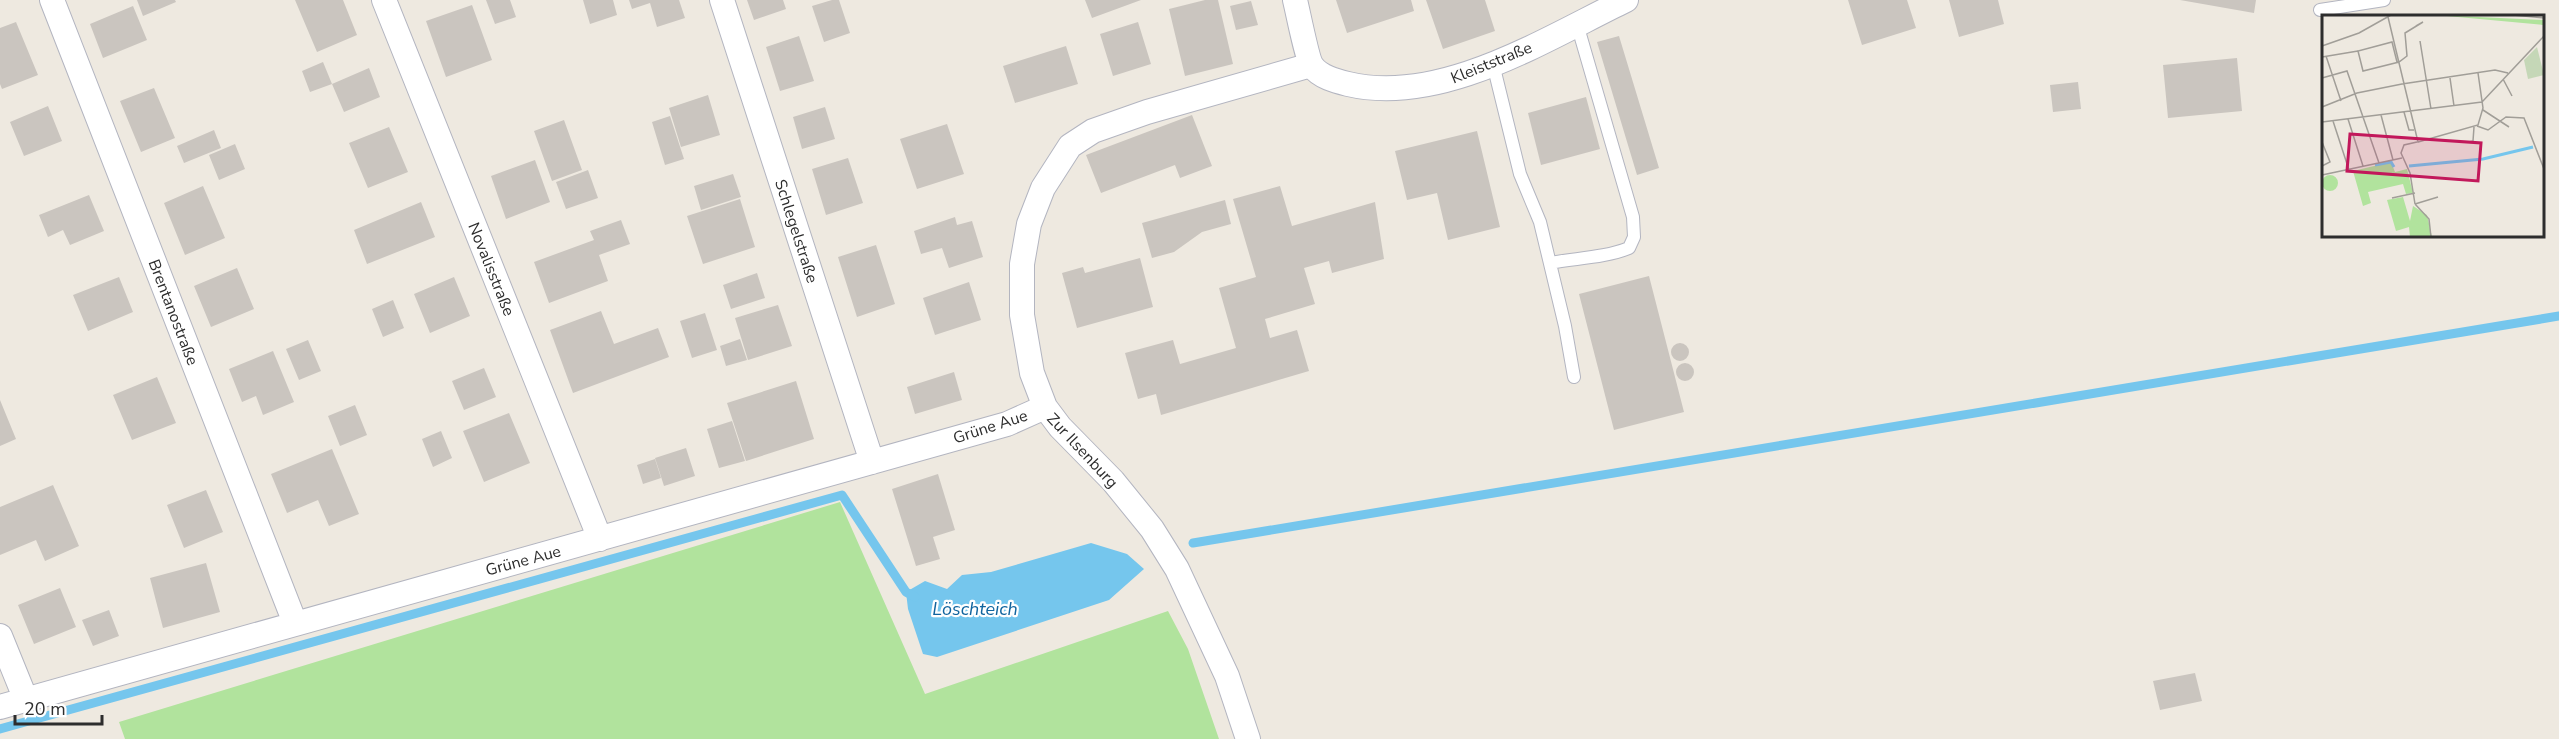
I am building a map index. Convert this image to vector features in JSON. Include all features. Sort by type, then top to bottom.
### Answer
[{"type":"street","name":"Brentanostraße","points":[[52,0],[295,623]]},
{"type":"street","name":"Novalisstraße","points":[[384,0],[600,539]]},
{"type":"street","name":"Schlegelstraße","points":[[722,0],[872,462]]},
{"type":"street","points":[[1294,0],[1311,65]]},
{"type":"street","name":"Kleiststraße","points":[[1311,65],[1332,80],[1362,87],[1406,87],[1450,79],[1493,64],[1626,0]]},
{"type":"street","name":"Zur Ilsenburg","points":[[1248,739],[1227,676],[1177,569],[1152,529],[1113,481],[1060,427],[1045,407],[1032,374],[1022,315],[1022,264],[1029,224],[1043,188],[1070,146],[1094,131],[1147,112],[1311,65]]},
{"type":"street","name":"Grüne Aue","points":[[0,707],[1007,424],[1045,407]]},
{"type":"street","points":[[0,636],[26,700]]},
{"type":"lane","points":[[2320,10],[2384,0]]},
{"type":"lane","points":[[1550,263],[1580,257],[1611,255],[1629,248],[1634,237],[1633,217],[1577,24]]},
{"type":"lane","points":[[1493,64],[1520,174],[1540,222],[1565,326],[1574,377]]},
{"type":"green space","points":[[840,502],[925,694],[1168,611],[1188,649],[1219,739],[125,739],[119,722]]},
{"type":"water","name":"Löschteich","points":[[1091,543],[1127,554],[1144,569],[1109,600],[937,657],[923,654],[908,609],[906,592],[925,581],[947,589],[962,575],[991,572]]},
{"type":"building","points":[[137,0],[175,0],[176,2],[143,16]]},
{"type":"building","points":[[295,0],[343,0],[357,35],[317,52]]},
{"type":"building","points":[[486,0],[510,0],[516,17],[495,24]]},
{"type":"building","points":[[583,0],[613,0],[617,15],[590,24]]},
{"type":"building","points":[[629,0],[679,0],[685,18],[657,27],[650,3],[632,9]]},
{"type":"building","points":[[747,0],[783,0],[786,9],[754,20]]},
{"type":"building","points":[[839,0],[850,33],[824,42],[812,6]]},
{"type":"building","points":[[1085,0],[1141,0],[1092,18]]},
{"type":"building","points":[[1205,0],[1218,0],[1233,64],[1185,76],[1169,9]]},
{"type":"building","points":[[1336,0],[1411,0],[1414,11],[1347,33]]},
{"type":"building","points":[[1426,0],[1485,0],[1495,31],[1443,49]]},
{"type":"building","points":[[1848,0],[1907,0],[1916,28],[1862,45]]},
{"type":"building","points":[[1949,0],[1998,0],[2004,24],[1959,37]]},
{"type":"building","points":[[2180,0],[2256,0],[2254,13]]},
{"type":"building","points":[[1251,1],[1258,25],[1236,30],[1230,6]]},
{"type":"building","points":[[472,5],[492,60],[446,77],[426,21]]},
{"type":"building","points":[[133,6],[147,40],[103,58],[90,24]]},
{"type":"building","points":[[16,22],[38,75],[2,89],[0,84],[0,28]]},
{"type":"building","points":[[1138,22],[1151,64],[1113,76],[1100,34]]},
{"type":"building","points":[[799,36],[814,81],[780,91],[766,47]]},
{"type":"building","points":[[1619,36],[1659,168],[1637,175],[1597,42]]},
{"type":"building","points":[[1066,46],[1078,84],[1015,103],[1003,66]]},
{"type":"building","points":[[2237,58],[2242,111],[2168,118],[2163,65]]},
{"type":"building","points":[[323,62],[332,84],[310,92],[302,71]]},
{"type":"building","points":[[369,68],[380,97],[344,112],[332,84]]},
{"type":"building","points":[[2078,82],[2081,109],[2053,112],[2050,85]]},
{"type":"building","points":[[154,88],[175,138],[141,152],[120,101]]},
{"type":"building","points":[[708,95],[720,135],[681,147],[669,108]]},
{"type":"building","points":[[1586,97],[1600,149],[1541,165],[1528,113]]},
{"type":"building","points":[[48,106],[62,141],[24,156],[10,122]]},
{"type":"building","points":[[825,107],[835,139],[802,149],[793,117]]},
{"type":"building","points":[[1192,115],[1212,166],[1180,178],[1175,165],[1101,193],[1086,155]]},
{"type":"building","points":[[670,116],[684,159],[665,165],[652,122]]},
{"type":"building","points":[[564,120],[582,170],[552,181],[534,131]]},
{"type":"building","points":[[947,124],[964,174],[917,189],[900,139]]},
{"type":"building","points":[[389,127],[408,172],[368,188],[349,143]]},
{"type":"building","points":[[214,130],[221,148],[184,163],[177,146]]},
{"type":"building","points":[[1477,131],[1500,227],[1448,240],[1437,193],[1407,200],[1395,151]]},
{"type":"building","points":[[235,144],[245,169],[219,180],[209,155]]},
{"type":"building","points":[[848,158],[863,203],[826,215],[812,169]]},
{"type":"building","points":[[535,160],[550,202],[506,219],[491,176]]},
{"type":"building","points":[[588,170],[598,198],[566,209],[556,182]]},
{"type":"building","points":[[733,174],[741,197],[701,210],[694,186]]},
{"type":"building","points":[[203,186],[225,238],[185,255],[164,203]]},
{"type":"building","points":[[1280,186],[1292,226],[1375,202],[1384,259],[1332,273],[1329,261],[1304,268],[1315,304],[1265,319],[1270,338],[1297,330],[1309,371],[1161,415],[1156,394],[1138,399],[1125,353],[1173,340],[1180,364],[1236,348],[1219,288],[1256,277],[1233,199]]},
{"type":"building","points":[[89,195],[104,231],[70,245],[63,230],[48,237],[39,215]]},
{"type":"building","points":[[740,199],[755,247],[703,264],[687,216]]},
{"type":"building","points":[[1225,200],[1231,224],[1202,232],[1174,252],[1152,258],[1142,223]]},
{"type":"building","points":[[421,202],[435,237],[367,264],[354,230]]},
{"type":"building","points":[[955,217],[957,225],[972,221],[983,257],[949,268],[942,248],[921,254],[914,231]]},
{"type":"building","points":[[621,220],[630,244],[599,255],[608,281],[549,303],[534,262],[594,240],[590,231]]},
{"type":"building","points":[[876,245],[895,304],[857,317],[838,257]]},
{"type":"building","points":[[1140,258],[1153,307],[1077,328],[1062,273],[1083,267],[1085,273]]},
{"type":"building","points":[[237,268],[254,309],[211,327],[194,286]]},
{"type":"building","points":[[757,273],[765,298],[731,309],[723,285]]},
{"type":"building","points":[[1649,276],[1684,412],[1614,430],[1579,294]]},
{"type":"building","points":[[119,277],[133,312],[88,331],[73,295]]},
{"type":"building","points":[[454,277],[470,316],[430,333],[414,294]]},
{"type":"building","points":[[969,282],[981,320],[935,335],[923,298]]},
{"type":"building","points":[[393,300],[404,328],[383,337],[372,309]]},
{"type":"building","points":[[778,305],[792,346],[748,360],[735,318]]},
{"type":"building","points":[[601,311],[614,344],[658,328],[669,357],[573,393],[550,330]]},
{"type":"building","points":[[705,313],[717,350],[692,358],[680,321]]},
{"type":"building","points":[[740,339],[747,360],[726,366],[720,346]]},
{"type":"building","points":[[308,340],[321,371],[299,380],[286,349]]},
{"type":"building","points":[[1676,343],[1684,343],[1689,348],[1687,359],[1676,361],[1671,356],[1671,348]]},
{"type":"building","points":[[273,351],[294,402],[263,415],[256,396],[242,402],[229,369]]},
{"type":"building","points":[[1681,363],[1689,363],[1694,368],[1692,379],[1681,381],[1676,376],[1676,368]]},
{"type":"building","points":[[484,368],[496,397],[464,410],[452,381]]},
{"type":"building","points":[[954,372],[962,400],[915,414],[907,387]]},
{"type":"building","points":[[157,377],[176,423],[132,440],[113,395]]},
{"type":"building","points":[[796,381],[814,439],[746,461],[727,403]]},
{"type":"building","points":[[0,400],[16,439],[0,446]]},
{"type":"building","points":[[355,405],[367,435],[340,446],[328,416]]},
{"type":"building","points":[[509,413],[530,463],[484,482],[463,431]]},
{"type":"building","points":[[732,421],[745,461],[719,468],[707,429]]},
{"type":"building","points":[[441,431],[452,458],[433,467],[422,439]]},
{"type":"building","points":[[686,448],[695,476],[664,486],[655,458]]},
{"type":"building","points":[[332,449],[359,514],[329,526],[318,500],[287,513],[271,474]]},
{"type":"building","points":[[655,459],[661,478],[643,484],[637,465]]},
{"type":"building","points":[[938,474],[955,530],[933,537],[940,559],[916,566],[892,489]]},
{"type":"building","points":[[53,485],[79,546],[45,561],[36,540],[0,555],[0,507]]},
{"type":"building","points":[[206,490],[223,532],[184,548],[167,505]]},
{"type":"building","points":[[206,563],[220,612],[163,628],[150,578]]},
{"type":"building","points":[[60,588],[76,627],[34,644],[18,605]]},
{"type":"building","points":[[109,610],[119,636],[93,646],[82,620]]},
{"type":"building","points":[[2195,673],[2202,701],[2160,710],[2153,681]]},
{"type":"waterway","points":[[1193,543],[2559,316]]},
{"type":"waterway","points":[[0,729],[842,495],[906,592],[915,597]]}]
